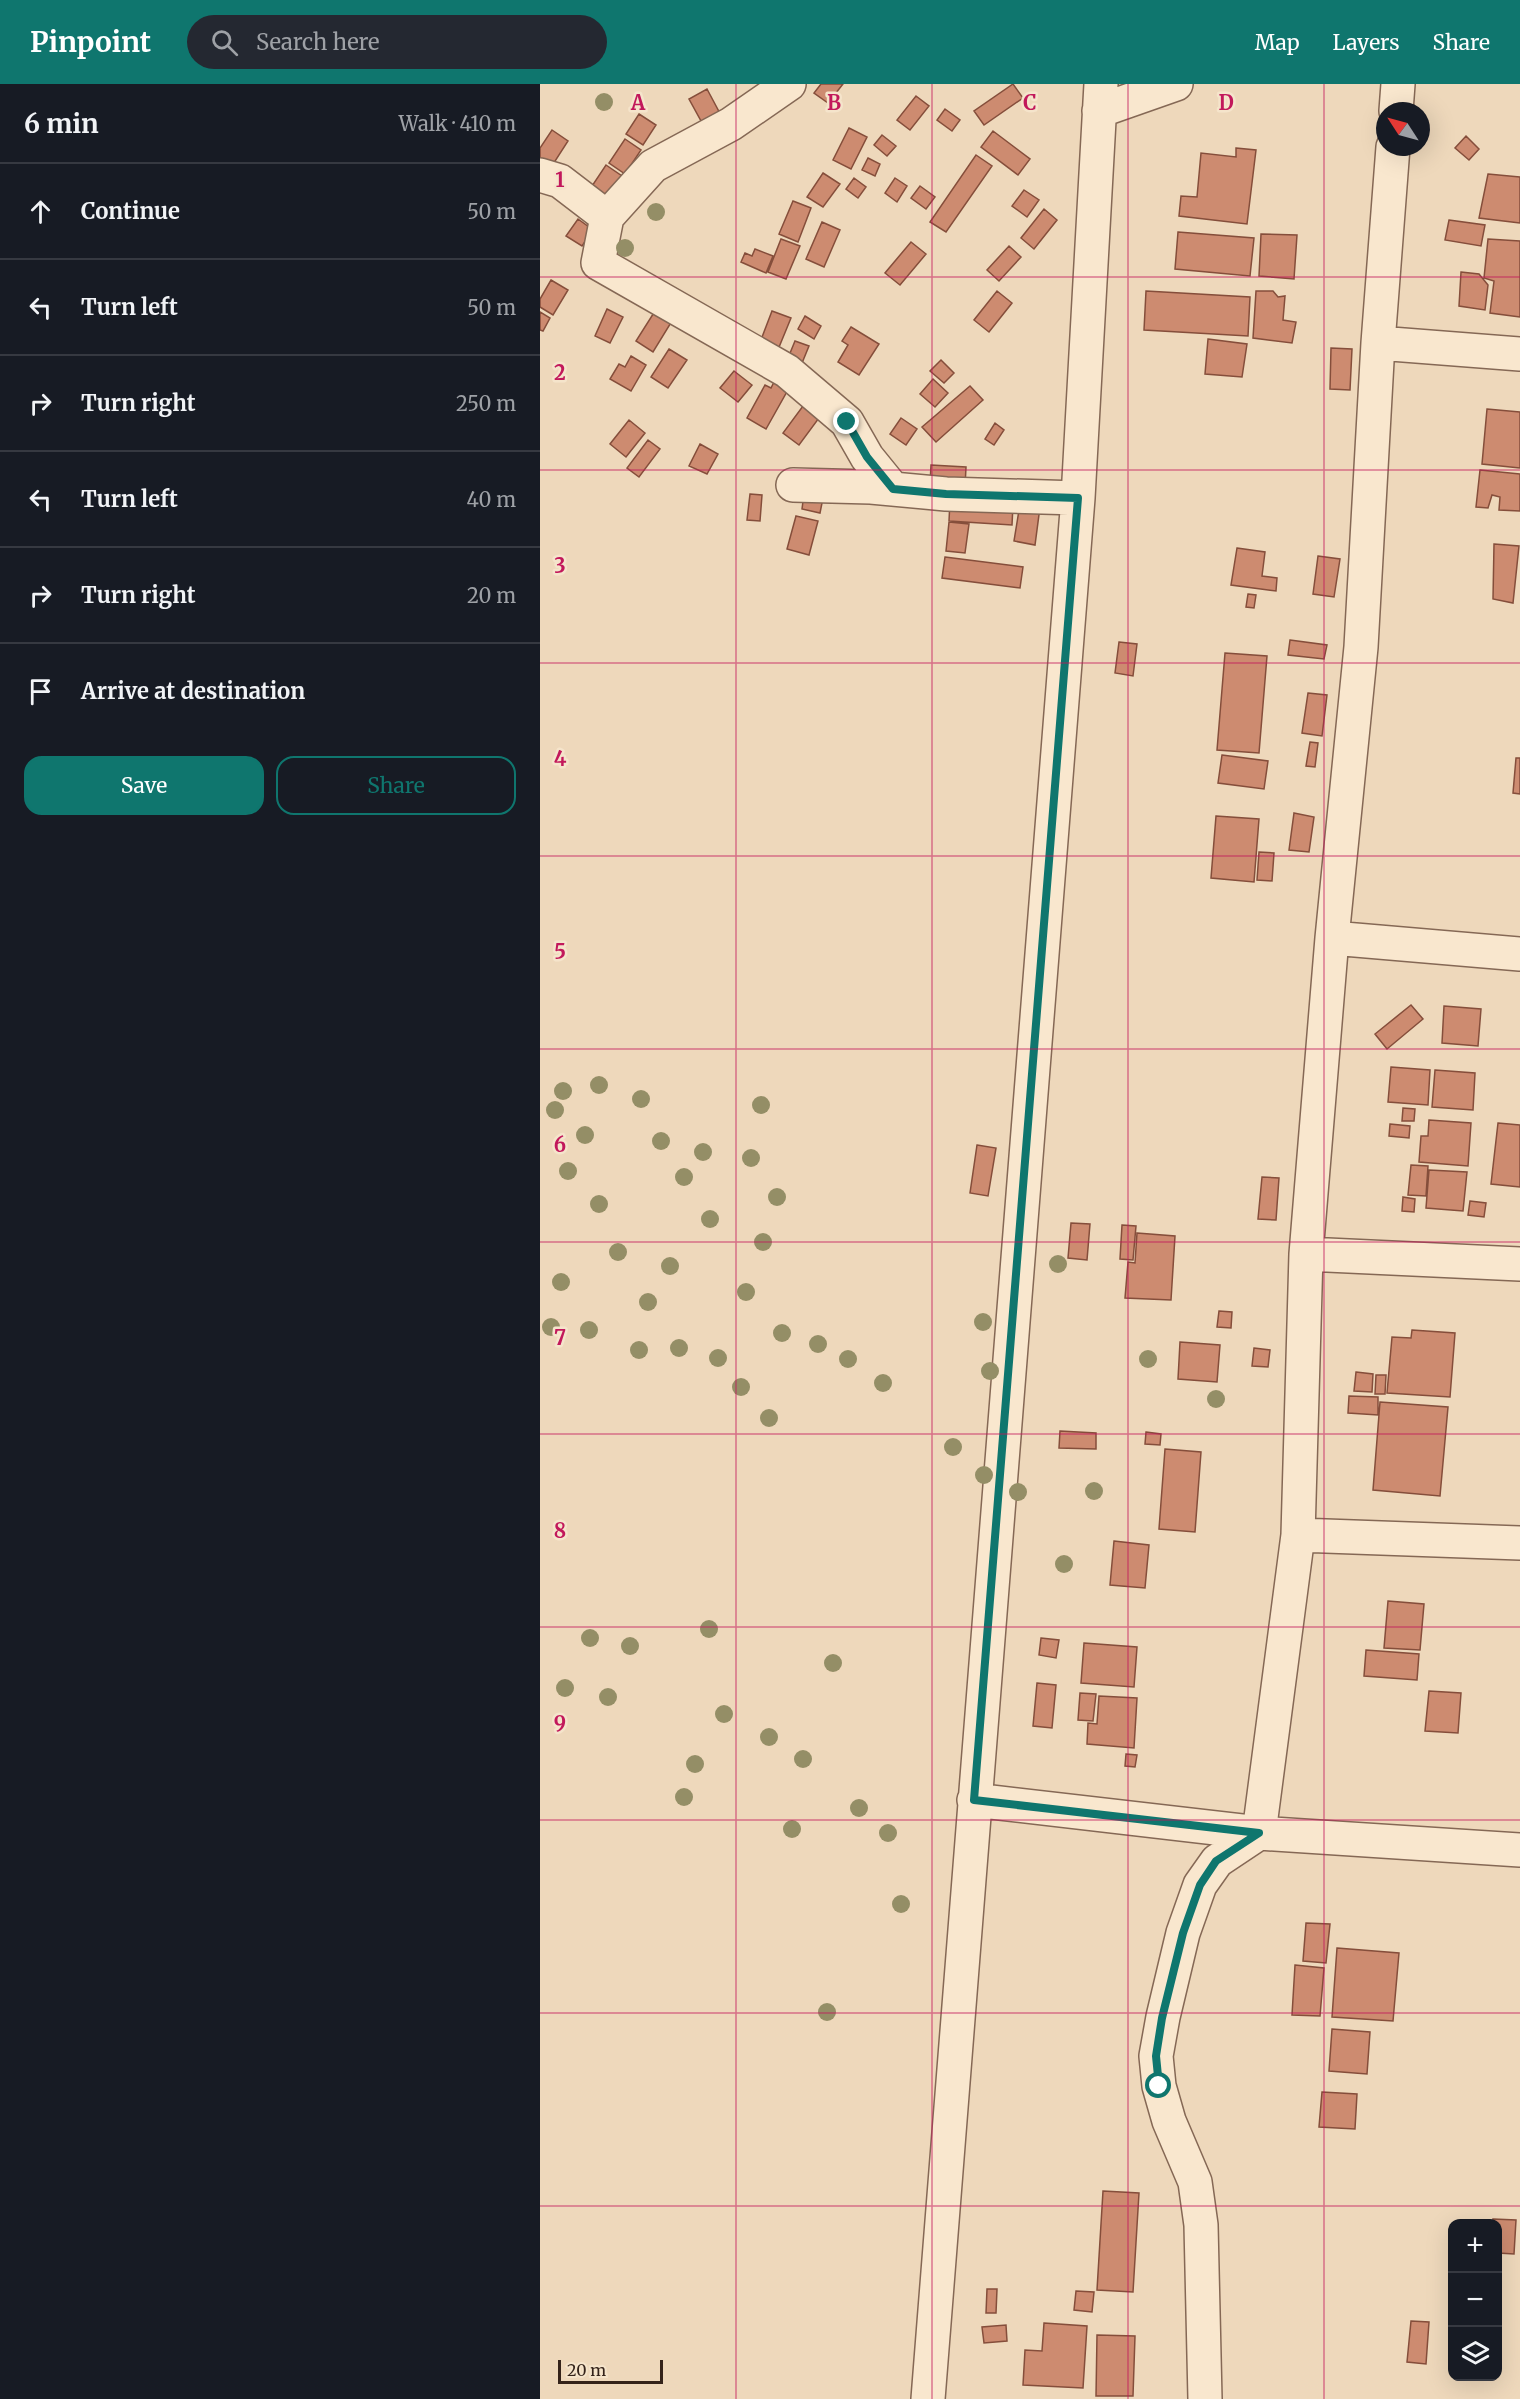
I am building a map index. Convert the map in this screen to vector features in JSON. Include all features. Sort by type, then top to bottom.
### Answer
[{"type":"street","points":[[789,84],[731,124],[653,166],[607,217],[598,263],[787,371],[847,422],[867,457],[893,489]]},
{"type":"street","points":[[928,2399],[1078,498],[1100,97],[1176,84]]},
{"type":"street","points":[[1397,102],[1398,84]]},
{"type":"street","points":[[1205,2399],[1201,2224],[1195,2182],[1169,2121],[1159,2086],[1156,2056],[1162,2018],[1183,1933],[1200,1885],[1216,1861],[1259,1833],[1298,1535],[1306,1254],[1332,938],[1361,647],[1378,343],[1392,156]]},
{"type":"street","points":[[540,175],[560,181],[607,217]]},
{"type":"street","points":[[1378,343],[1520,354]]},
{"type":"street","points":[[793,485],[893,489],[946,494],[1078,498]]},
{"type":"street","points":[[1332,938],[1520,954]]},
{"type":"street","points":[[1306,1254],[1520,1264]]},
{"type":"street","points":[[1298,1535],[1520,1543]]},
{"type":"street","points":[[974,1800],[1259,1833],[1520,1850]]},
{"type":"building","points":[[821,84],[843,84],[828,103],[814,93]]},
{"type":"building","points":[[1013,84],[1023,98],[984,125],[974,111]]},
{"type":"building","points":[[707,89],[724,121],[706,130],[689,99]]},
{"type":"building","points":[[916,96],[929,106],[910,130],[897,120]]},
{"type":"building","points":[[945,109],[960,120],[952,131],[937,120]]},
{"type":"building","points":[[639,114],[656,125],[643,145],[626,134]]},
{"type":"building","points":[[849,128],[867,137],[851,169],[833,160]]},
{"type":"building","points":[[552,130],[568,141],[550,169],[540,162],[540,148]]},
{"type":"building","points":[[993,131],[1030,159],[1018,175],[981,147]]},
{"type":"building","points":[[882,135],[896,146],[887,156],[874,145]]},
{"type":"building","points":[[1466,136],[1479,149],[1469,160],[1455,148]]},
{"type":"building","points":[[625,139],[641,150],[625,174],[609,163]]},
{"type":"building","points":[[1236,148],[1256,150],[1247,224],[1179,216],[1181,196],[1197,197],[1201,153],[1236,157]]},
{"type":"building","points":[[976,155],[992,166],[946,232],[930,222]]},
{"type":"building","points":[[868,158],[880,164],[875,176],[862,170]]},
{"type":"building","points":[[606,165],[622,176],[606,200],[590,189]]},
{"type":"building","points":[[823,173],[840,184],[823,207],[807,197]]},
{"type":"building","points":[[1488,174],[1520,177],[1520,223],[1479,218]]},
{"type":"building","points":[[854,178],[866,187],[858,198],[846,189]]},
{"type":"building","points":[[895,178],[907,186],[897,202],[885,193]]},
{"type":"building","points":[[920,186],[935,197],[926,209],[911,198]]},
{"type":"building","points":[[1024,190],[1039,200],[1027,217],[1012,206]]},
{"type":"building","points":[[793,201],[811,208],[798,242],[779,234]]},
{"type":"building","points":[[1044,209],[1057,220],[1034,249],[1021,238]]},
{"type":"building","points":[[578,219],[593,230],[582,246],[566,236]]},
{"type":"building","points":[[1449,220],[1485,225],[1481,246],[1445,240]]},
{"type":"building","points":[[822,222],[840,230],[824,267],[806,259]]},
{"type":"building","points":[[1178,232],[1254,238],[1250,276],[1175,269]]},
{"type":"building","points":[[1261,234],[1297,235],[1294,279],[1259,276]]},
{"type":"building","points":[[781,239],[800,246],[786,279],[768,272]]},
{"type":"building","points":[[1488,239],[1520,241],[1520,317],[1490,313],[1494,281],[1484,278]]},
{"type":"building","points":[[911,242],[926,254],[900,285],[885,273]]},
{"type":"building","points":[[1009,246],[1021,257],[999,281],[987,270]]},
{"type":"building","points":[[755,249],[773,256],[766,273],[741,262],[745,253],[752,256]]},
{"type":"building","points":[[1461,272],[1479,274],[1488,285],[1485,310],[1459,306]]},
{"type":"building","points":[[551,280],[568,290],[553,315],[540,307],[540,299]]},
{"type":"building","points":[[997,291],[1012,303],[989,332],[974,320]]},
{"type":"building","points":[[1146,291],[1250,297],[1248,336],[1144,330]]},
{"type":"building","points":[[1256,291],[1273,291],[1278,297],[1285,296],[1283,320],[1296,322],[1292,343],[1253,338]]},
{"type":"building","points":[[607,309],[623,317],[610,343],[595,336]]},
{"type":"building","points":[[655,311],[672,321],[653,352],[636,341]]},
{"type":"building","points":[[772,311],[791,318],[777,352],[759,345]]},
{"type":"building","points":[[540,312],[550,318],[543,331],[540,330]]},
{"type":"building","points":[[805,316],[821,326],[814,339],[798,329]]},
{"type":"building","points":[[851,327],[879,344],[859,375],[838,362],[848,345],[842,341]]},
{"type":"building","points":[[1208,339],[1247,344],[1242,377],[1205,374]]},
{"type":"building","points":[[795,341],[809,346],[802,363],[788,358]]},
{"type":"building","points":[[1331,348],[1352,349],[1350,390],[1330,389]]},
{"type":"building","points":[[669,349],[687,360],[668,388],[651,377]]},
{"type":"building","points":[[631,356],[646,365],[631,391],[610,379],[619,364],[625,367]]},
{"type":"building","points":[[941,360],[954,373],[944,383],[930,371]]},
{"type":"building","points":[[734,371],[752,385],[738,402],[720,388]]},
{"type":"building","points":[[933,379],[948,393],[935,407],[920,394]]},
{"type":"building","points":[[775,380],[789,388],[766,429],[747,418],[765,385],[771,388]]},
{"type":"building","points":[[970,386],[983,400],[936,442],[922,427]]},
{"type":"building","points":[[803,406],[819,418],[799,445],[783,433]]},
{"type":"building","points":[[1487,409],[1520,412],[1520,468],[1482,464]]},
{"type":"building","points":[[901,418],[917,429],[906,445],[890,434]]},
{"type":"building","points":[[629,420],[645,433],[626,457],[610,444]]},
{"type":"building","points":[[995,423],[1004,430],[994,445],[985,439]]},
{"type":"building","points":[[648,440],[660,449],[639,477],[627,468]]},
{"type":"building","points":[[700,444],[718,454],[707,474],[689,466]]},
{"type":"building","points":[[931,465],[966,467],[965,487],[930,485]]},
{"type":"building","points":[[1480,470],[1520,474],[1520,511],[1499,510],[1500,497],[1492,495],[1488,508],[1476,507]]},
{"type":"building","points":[[750,494],[762,495],[760,521],[747,520]]},
{"type":"building","points":[[804,494],[823,498],[820,513],[802,509]]},
{"type":"building","points":[[950,501],[1013,505],[1012,525],[949,521]]},
{"type":"building","points":[[1020,504],[1040,507],[1035,545],[1014,541]]},
{"type":"building","points":[[796,516],[818,521],[809,555],[787,549]]},
{"type":"building","points":[[949,522],[969,524],[965,553],[946,551]]},
{"type":"building","points":[[1494,544],[1519,546],[1513,603],[1493,599]]},
{"type":"building","points":[[1237,548],[1265,552],[1262,576],[1277,578],[1276,591],[1231,585]]},
{"type":"building","points":[[1318,556],[1340,559],[1334,597],[1313,594]]},
{"type":"building","points":[[945,557],[1023,567],[1020,588],[942,578]]},
{"type":"building","points":[[1248,594],[1256,595],[1254,608],[1246,607]]},
{"type":"building","points":[[1290,640],[1327,645],[1324,659],[1288,655]]},
{"type":"building","points":[[1119,642],[1137,644],[1133,676],[1115,673]]},
{"type":"building","points":[[1225,653],[1267,656],[1259,753],[1217,750]]},
{"type":"building","points":[[1308,693],[1327,695],[1322,736],[1302,733]]},
{"type":"building","points":[[1310,742],[1318,743],[1315,767],[1306,766]]},
{"type":"building","points":[[1222,755],[1268,761],[1264,789],[1218,783]]},
{"type":"building","points":[[1516,758],[1520,758],[1520,794],[1513,793]]},
{"type":"building","points":[[1294,813],[1314,817],[1309,852],[1289,850]]},
{"type":"building","points":[[1216,816],[1259,819],[1254,882],[1211,878]]},
{"type":"building","points":[[1259,852],[1274,853],[1272,881],[1257,880]]},
{"type":"building","points":[[1411,1005],[1423,1019],[1387,1049],[1375,1034]]},
{"type":"building","points":[[1444,1006],[1481,1009],[1478,1046],[1442,1043]]},
{"type":"building","points":[[1391,1067],[1430,1070],[1428,1105],[1388,1102]]},
{"type":"building","points":[[1435,1070],[1475,1073],[1473,1110],[1432,1107]]},
{"type":"building","points":[[1403,1108],[1415,1109],[1414,1121],[1402,1121]]},
{"type":"building","points":[[1429,1120],[1471,1123],[1468,1166],[1419,1162],[1421,1136],[1428,1136]]},
{"type":"building","points":[[1498,1123],[1520,1125],[1520,1187],[1491,1184]]},
{"type":"building","points":[[1390,1124],[1410,1126],[1409,1138],[1389,1136]]},
{"type":"building","points":[[977,1145],[996,1148],[988,1196],[970,1193]]},
{"type":"building","points":[[1411,1165],[1428,1166],[1426,1196],[1408,1195]]},
{"type":"building","points":[[1429,1170],[1467,1172],[1463,1211],[1426,1208]]},
{"type":"building","points":[[1262,1177],[1279,1178],[1276,1220],[1258,1219]]},
{"type":"building","points":[[1403,1197],[1415,1199],[1414,1212],[1402,1211]]},
{"type":"building","points":[[1470,1201],[1486,1203],[1484,1217],[1468,1215]]},
{"type":"building","points":[[1071,1223],[1090,1224],[1087,1260],[1068,1258]]},
{"type":"building","points":[[1122,1225],[1136,1226],[1133,1260],[1120,1259]]},
{"type":"building","points":[[1137,1233],[1175,1236],[1171,1300],[1125,1298],[1128,1262],[1135,1263]]},
{"type":"building","points":[[1219,1311],[1232,1312],[1231,1328],[1217,1327]]},
{"type":"building","points":[[1412,1330],[1455,1333],[1450,1397],[1387,1393],[1392,1337],[1411,1338]]},
{"type":"building","points":[[1180,1342],[1220,1345],[1217,1382],[1178,1379]]},
{"type":"building","points":[[1254,1348],[1270,1350],[1268,1367],[1252,1366]]},
{"type":"building","points":[[1356,1372],[1373,1374],[1372,1392],[1354,1391]]},
{"type":"building","points":[[1376,1375],[1386,1375],[1385,1394],[1375,1394]]},
{"type":"building","points":[[1349,1396],[1378,1397],[1378,1415],[1348,1413]]},
{"type":"building","points":[[1380,1402],[1448,1407],[1440,1496],[1373,1490]]},
{"type":"building","points":[[1060,1431],[1096,1433],[1096,1449],[1059,1448]]},
{"type":"building","points":[[1146,1432],[1161,1434],[1160,1445],[1145,1444]]},
{"type":"building","points":[[1165,1449],[1201,1452],[1195,1532],[1159,1529]]},
{"type":"building","points":[[1114,1541],[1149,1545],[1145,1588],[1110,1585]]},
{"type":"building","points":[[1388,1601],[1424,1604],[1420,1650],[1384,1648]]},
{"type":"building","points":[[1041,1638],[1059,1640],[1056,1658],[1039,1655]]},
{"type":"building","points":[[1084,1643],[1137,1647],[1134,1687],[1081,1683]]},
{"type":"building","points":[[1366,1650],[1419,1654],[1417,1680],[1364,1676]]},
{"type":"building","points":[[1037,1683],[1056,1685],[1052,1728],[1033,1726]]},
{"type":"building","points":[[1429,1691],[1461,1693],[1458,1733],[1425,1731]]},
{"type":"building","points":[[1080,1693],[1096,1694],[1093,1721],[1078,1720]]},
{"type":"building","points":[[1099,1696],[1137,1698],[1134,1748],[1087,1744],[1088,1723],[1097,1724]]},
{"type":"building","points":[[1126,1754],[1137,1755],[1135,1767],[1125,1766]]},
{"type":"building","points":[[1306,1923],[1330,1924],[1326,1963],[1303,1961]]},
{"type":"building","points":[[1337,1948],[1399,1953],[1393,2021],[1332,2017]]},
{"type":"building","points":[[1295,1965],[1324,1968],[1320,2016],[1292,2015]]},
{"type":"building","points":[[1332,2029],[1370,2032],[1367,2074],[1329,2071]]},
{"type":"building","points":[[1322,2092],[1357,2094],[1355,2129],[1319,2127]]},
{"type":"building","points":[[1103,2191],[1139,2193],[1133,2292],[1097,2290]]},
{"type":"building","points":[[1502,2219],[1516,2220],[1514,2254],[1502,2253]]},
{"type":"building","points":[[987,2289],[997,2289],[996,2313],[986,2313]]},
{"type":"building","points":[[1076,2291],[1094,2292],[1092,2312],[1074,2310]]},
{"type":"building","points":[[1411,2321],[1429,2322],[1426,2364],[1407,2362]]},
{"type":"building","points":[[1044,2323],[1087,2326],[1083,2388],[1023,2385],[1025,2350],[1042,2351]]},
{"type":"building","points":[[1006,2325],[1007,2341],[984,2343],[982,2327]]},
{"type":"building","points":[[1097,2335],[1135,2336],[1133,2396],[1096,2396]]},
{"type":"route","points":[[847,422],[867,457],[893,489],[946,494],[1078,498],[974,1800],[1259,1833],[1216,1861],[1200,1885],[1183,1933],[1162,2018],[1156,2056],[1159,2086]]}]
